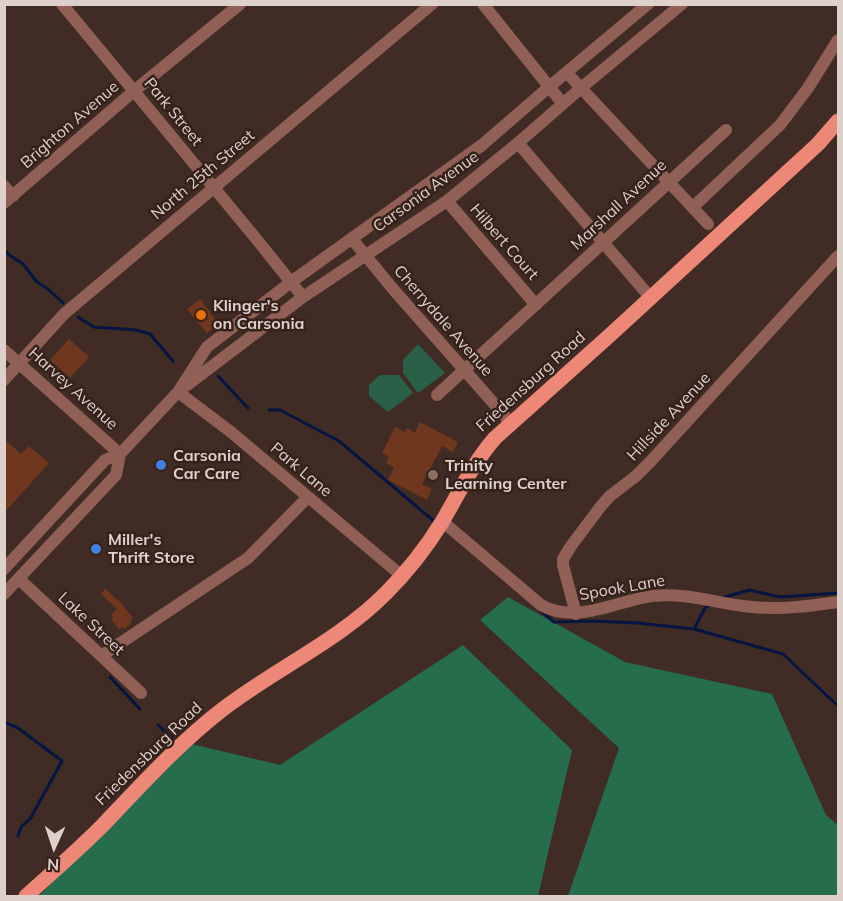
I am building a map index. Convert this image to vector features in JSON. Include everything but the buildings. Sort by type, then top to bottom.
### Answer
[{"type":"main road","name":"Friedensburg Road","points":[[26,897],[79,849],[192,734],[224,708],[366,611],[402,576],[423,551],[484,450],[818,144],[838,121]]},
{"type":"street","name":"Park Street","points":[[62,4],[303,297]]},
{"type":"street","name":"Brighton Avenue","points":[[9,200],[134,91],[240,4]]},
{"type":"street","name":"North 25th Street","points":[[4,380],[64,315],[432,4]]},
{"type":"street","points":[[483,4],[563,104]]},
{"type":"street","name":"Carsonia Avenue","points":[[178,392],[207,347],[291,282],[482,145],[648,4]]},
{"type":"street","name":"Carsonia Avenue","points":[[4,569],[105,460],[120,454],[178,392],[303,297],[447,201],[518,144],[682,4]]},
{"type":"street","points":[[693,207],[780,124],[808,88],[838,40]]},
{"type":"street","points":[[567,73],[708,224]]},
{"type":"street","name":"Marshall Avenue","points":[[437,395],[726,130]]},
{"type":"street","points":[[518,144],[650,297]]},
{"type":"street","points":[[4,186],[9,200]]},
{"type":"street","name":"Hilbert Court","points":[[447,201],[536,305]]},
{"type":"street","name":"Cherrydale Avenue","points":[[352,239],[511,423]]},
{"type":"street","name":"Hillside Avenue","points":[[576,614],[563,565],[563,558],[571,546],[610,496],[651,461],[838,256]]},
{"type":"street","name":"Harvey Avenue","points":[[4,350],[120,454]]},
{"type":"street","name":"Park Lane","points":[[178,392],[231,432],[402,576]]},
{"type":"street","name":"Carsonia Avenue","points":[[4,594],[116,475],[120,454]]},
{"type":"street","points":[[101,656],[248,558],[308,497]]},
{"type":"street","name":"Spook Lane","points":[[442,521],[548,609],[560,612],[576,614],[633,599],[663,595],[698,597],[753,608],[786,608],[838,602]]},
{"type":"street","name":"Lake Street","points":[[19,579],[141,693]]},
{"type":"green space","points":[[418,344],[445,373],[418,393],[403,373],[403,360]]},
{"type":"green space","points":[[380,375],[399,375],[413,393],[388,412],[369,396],[369,385]]},
{"type":"green space","points":[[508,597],[625,662],[772,694],[826,815],[838,825],[838,896],[568,896],[619,748],[480,620]]},
{"type":"green space","points":[[463,645],[572,750],[538,896],[39,896],[192,744],[280,765]]},
{"type":"waterway","points":[[4,249],[23,264],[37,282],[63,303]]},
{"type":"waterway","points":[[78,317],[94,327],[136,330],[150,334],[173,361]]},
{"type":"waterway","points":[[218,376],[248,408]]},
{"type":"waterway","points":[[269,410],[280,410],[339,441],[435,522]]},
{"type":"waterway","points":[[722,598],[749,590],[780,597],[838,593]]},
{"type":"waterway","points":[[539,609],[554,622],[637,623],[694,629],[705,608],[711,604]]},
{"type":"waterway","points":[[694,629],[783,654],[838,706]]},
{"type":"waterway","points":[[110,677],[140,709]]},
{"type":"waterway","points":[[4,722],[18,728],[62,761],[30,819],[21,827],[18,836]]},
{"type":"waterway","points":[[158,725],[172,738]]},
{"type":"place","name":"Klinger's on Carsonia","points":[[201,315]]},
{"type":"place","name":"Carsonia Car Care","points":[[161,465]]},
{"type":"place","name":"Trinity Learning Center","points":[[433,475]]},
{"type":"place","name":"Miller's Thrift Store","points":[[96,549]]}]
